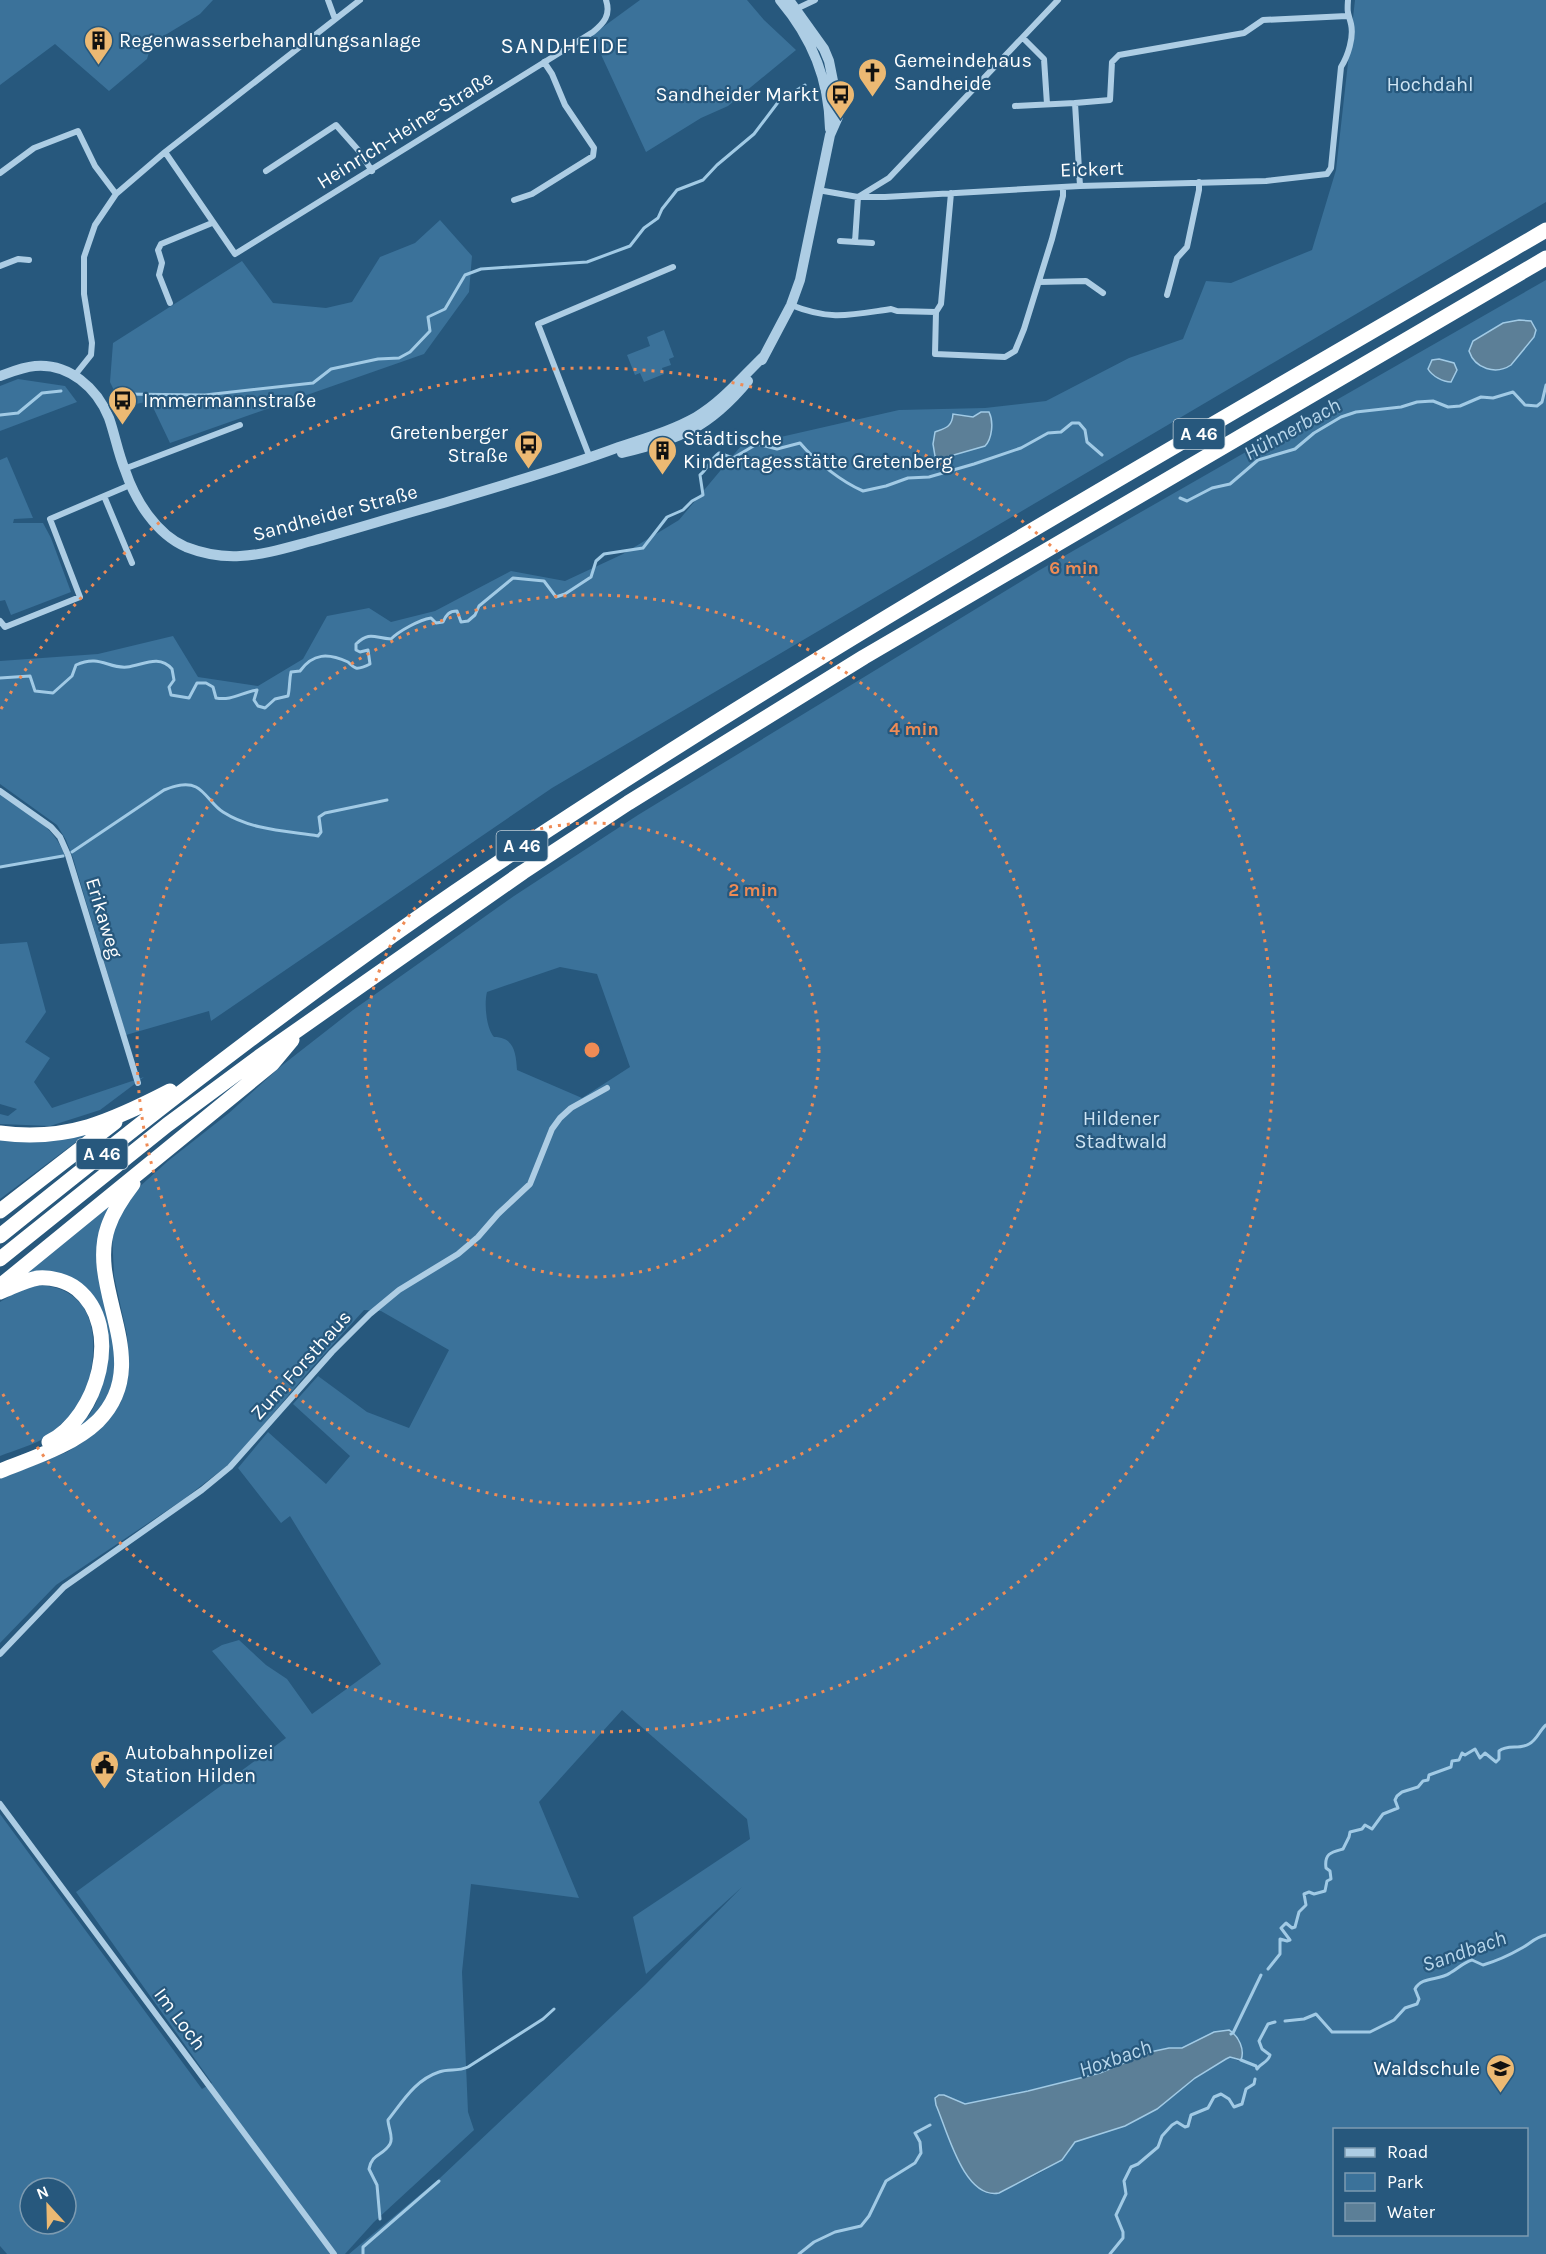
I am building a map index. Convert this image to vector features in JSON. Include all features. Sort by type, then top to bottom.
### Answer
[{"type":"highway","name":"A 46","points":[[0,1236],[205,1073],[418,917],[519,848],[872,626],[1546,230]]},
{"type":"highway","name":"A 46","points":[[0,1259],[167,1125],[305,1024],[523,872],[704,754],[864,657],[1546,258]]},
{"type":"highway","points":[[0,1286],[272,1064],[305,1024]]},
{"type":"highway","points":[[0,1133],[55,1135],[83,1128],[127,1113],[205,1073]]},
{"type":"highway","points":[[0,1211],[127,1113]]},
{"type":"highway","points":[[0,1471],[80,1435],[97,1422],[109,1406],[121,1373],[122,1353],[104,1264],[107,1228],[114,1213],[148,1165]]},
{"type":"highway","points":[[0,1292],[27,1280],[40,1278],[64,1282],[82,1294],[93,1307],[99,1323],[100,1335],[97,1377],[93,1392],[83,1412],[69,1429],[56,1438],[0,1462]]},
{"type":"street","points":[[328,0],[335,19]]},
{"type":"street","points":[[75,375],[91,355],[93,343],[84,294],[84,258],[95,225],[116,194],[165,152],[360,0]]},
{"type":"street","name":"Heinrich-Heine-Straße","points":[[165,152],[235,254],[593,32],[605,22],[609,8],[606,0]]},
{"type":"street","name":"Sandheider Straße","points":[[0,376],[38,366],[57,368],[75,375],[93,390],[104,407],[113,430],[130,485],[149,514],[176,541],[212,555],[239,556],[285,548],[591,459],[669,442],[688,434],[704,424],[735,397],[755,372],[791,305],[800,280],[830,135],[838,117],[829,61],[824,49],[793,8],[780,0]]},
{"type":"street","points":[[793,8],[815,0]]},
{"type":"street","points":[[855,242],[858,197],[889,178],[1058,0]]},
{"type":"street","points":[[1015,106],[1110,100],[1112,62],[1119,55],[1244,33],[1263,20],[1347,16],[1348,0]]},
{"type":"street","name":"Eickert","points":[[818,190],[858,197],[885,198],[1080,186],[1266,181],[1327,174],[1331,168],[1341,67],[1348,57],[1352,25],[1347,16]]},
{"type":"street","points":[[1023,38],[1044,59],[1047,104]]},
{"type":"street","points":[[514,200],[532,194],[593,156],[594,148],[565,105],[552,74],[543,62]]},
{"type":"street","points":[[1075,103],[1080,186]]},
{"type":"street","points":[[266,171],[336,125],[359,151],[372,171]]},
{"type":"street","points":[[0,173],[34,148],[78,131],[94,166],[116,194]]},
{"type":"street","points":[[1167,295],[1177,258],[1186,247],[1199,182]]},
{"type":"street","points":[[951,193],[941,304],[936,312],[935,354],[1005,357],[1015,351],[1039,282],[1063,196],[1063,187]]},
{"type":"street","points":[[170,303],[159,275],[162,263],[158,250],[161,244],[212,223]]},
{"type":"street","points":[[840,241],[872,243]]},
{"type":"street","points":[[0,266],[18,259],[29,260]]},
{"type":"street","points":[[591,459],[538,324],[673,267]]},
{"type":"street","points":[[1039,282],[1086,281],[1103,293]]},
{"type":"street","points":[[791,305],[809,312],[840,317],[891,309],[936,312]]},
{"type":"street","points":[[124,469],[240,425]]},
{"type":"street","points":[[0,621],[5,627],[80,597],[50,519],[130,485]]},
{"type":"street","points":[[104,496],[132,563]]},
{"type":"street","name":"Erikaweg","points":[[0,791],[36,815],[60,837],[68,855],[138,1083]]},
{"type":"street","name":"Zum Forsthaus","points":[[0,1654],[64,1587],[202,1490],[230,1467],[332,1352],[377,1308],[399,1290],[458,1254],[478,1237],[498,1214],[530,1184],[552,1129],[560,1118],[571,1108],[607,1088]]},
{"type":"street","name":"Im Loch","points":[[0,1804],[334,2254]]},
{"type":"green space","points":[[0,0],[213,0],[200,14],[152,43],[147,59],[109,91],[55,44],[0,85]]},
{"type":"green space","points":[[640,0],[747,0],[764,20],[796,50],[728,106],[701,118],[646,152],[592,35]]},
{"type":"green space","name":"Hochdahl","points":[[1355,0],[1546,0],[1546,202],[552,788],[211,1021],[209,1011],[126,1035],[66,840],[57,825],[0,784],[0,661],[98,654],[173,636],[198,677],[258,686],[303,659],[327,616],[369,608],[391,622],[435,611],[511,571],[565,581],[623,554],[679,520],[741,446],[899,410],[985,408],[1046,401],[1129,358],[1183,339],[1206,281],[1231,283],[1312,250],[1336,170]]},
{"type":"green space","points":[[440,220],[472,256],[469,292],[424,354],[170,443],[150,401],[122,407],[110,382],[113,343],[242,261],[273,303],[326,308],[352,302],[380,257],[415,243]]},
{"type":"green space","name":"Hildener Stadtwald","points":[[1546,280],[1546,2254],[349,2254],[440,2178],[645,1985],[742,1887],[646,1974],[633,1917],[750,1839],[747,1819],[622,1710],[539,1802],[579,1898],[471,1884],[462,1972],[468,2112],[474,2130],[374,2222],[345,2254],[7,2254],[0,2246],[0,1814],[202,2089],[212,2083],[76,1892],[286,1738],[212,1651],[239,1640],[266,1665],[287,1679],[312,1714],[381,1664],[290,1516],[281,1523],[238,1468],[268,1432],[326,1484],[350,1456],[293,1404],[318,1376],[367,1412],[409,1428],[449,1350],[381,1311],[364,1310],[232,1462],[184,1499],[56,1585],[0,1643],[0,1479],[67,1452],[83,1442],[109,1420],[121,1402],[127,1383],[129,1364],[127,1335],[114,1276],[112,1232],[127,1198],[280,1067],[353,1010],[514,896],[638,815],[1038,571]],"holes":[[[560,967],[597,974],[630,1067],[582,1098],[517,1070],[513,1047],[506,1040],[494,1037],[489,1028],[486,1009],[487,992]],[[1214,2032],[1239,2061],[1230,2057],[1226,2059],[1195,2078],[1157,2109],[1125,2126],[1075,2142],[1058,2162],[996,2194],[980,2189],[963,2170],[950,2142],[935,2098],[944,2095],[965,2104],[981,2102],[1100,2073],[1150,2052],[1182,2048]]]},
{"type":"green space","points":[[664,330],[674,357],[669,359],[671,365],[662,368],[664,374],[644,382],[640,373],[635,375],[627,355],[650,346],[647,337]]},
{"type":"green space","points":[[18,379],[65,386],[77,402],[0,431],[0,386]]},
{"type":"green space","points":[[7,457],[33,518],[14,519],[13,523],[43,523],[71,592],[11,615],[5,600],[0,601],[0,460]]},
{"type":"green space","points":[[0,794],[38,820],[54,836],[65,856],[0,866]]},
{"type":"green space","points":[[27,942],[46,1012],[25,1042],[50,1058],[34,1082],[52,1108],[144,1077],[100,1110],[50,1126],[0,1124],[0,1114],[8,1116],[17,1109],[0,1104],[0,944]]},
{"type":"green space","points":[[92,1130],[0,1199],[0,1140]]},
{"type":"green space","points":[[124,1189],[104,1227],[115,1338],[114,1386],[101,1411],[71,1435],[90,1414],[105,1374],[85,1290],[13,1279]]},
{"type":"green space","points":[[36,1285],[67,1292],[78,1300],[86,1311],[93,1338],[89,1380],[78,1409],[51,1434],[0,1456],[0,1302],[18,1291]]},
{"type":"water","points":[[1519,320],[1531,321],[1536,330],[1534,337],[1511,365],[1493,370],[1476,362],[1469,351],[1473,341],[1503,323]]},
{"type":"water","points":[[1439,359],[1454,363],[1457,370],[1451,382],[1438,378],[1428,369],[1432,360]]},
{"type":"water","points":[[981,412],[989,412],[992,425],[991,435],[985,446],[940,459],[935,456],[933,444],[935,432],[948,426],[953,414],[973,417]]},
{"type":"water","points":[[1229,2030],[1240,2044],[1241,2060],[1230,2057],[1226,2059],[1195,2078],[1157,2109],[1125,2126],[1075,2142],[1062,2160],[999,2193],[987,2192],[976,2186],[967,2175],[958,2161],[936,2105],[935,2098],[939,2095],[965,2104],[1100,2073],[1150,2052],[1182,2048],[1214,2032]]},
{"type":"waterway","points":[[122,394],[205,395],[313,383],[331,369],[378,359],[399,358],[410,352],[430,331],[428,317],[445,309],[465,275],[481,269],[587,262],[630,246],[644,228],[658,218],[677,190],[703,180],[754,134],[779,101],[805,85]]},
{"type":"waterway","name":"Hühnerbach","points":[[1180,498],[1187,501],[1212,488],[1230,484],[1258,460],[1295,449],[1314,433],[1341,417],[1356,412],[1433,401],[1448,407],[1460,406],[1481,397],[1493,398],[1513,392],[1525,405],[1537,406],[1542,402],[1546,385]]},
{"type":"waterway","points":[[0,415],[18,413],[42,393],[61,391]]},
{"type":"waterway","name":"Hühnerbach","points":[[0,678],[30,676],[35,691],[53,693],[72,676],[76,665],[84,662],[98,661],[127,667],[156,661],[172,669],[174,680],[169,687],[171,695],[189,698],[197,683],[206,683],[213,687],[216,698],[227,698],[257,690],[254,700],[258,706],[265,708],[275,699],[288,696],[291,672],[300,671],[310,661],[327,656],[348,662],[356,668],[370,664],[368,650],[360,652],[356,650],[356,644],[361,640],[369,636],[391,639],[410,626],[426,619],[431,618],[436,623],[443,622],[445,617],[454,611],[457,611],[461,622],[468,621],[475,615],[479,606],[513,578],[544,581],[556,597],[565,594],[591,577],[596,561],[604,554],[643,548],[667,517],[683,510],[703,495],[700,475],[719,453],[733,458],[757,444],[777,449],[800,443],[829,470],[863,491],[908,478],[929,477],[974,464],[1021,448],[1048,433],[1061,432],[1072,423],[1079,423],[1085,430],[1087,442],[1102,455]]},
{"type":"waterway","points":[[72,852],[164,790],[180,785],[196,787],[219,809],[245,823],[318,836],[321,832],[319,817],[325,813],[387,800]]},
{"type":"waterway","points":[[0,867],[63,856]]},
{"type":"waterway","name":"Hoxbach","points":[[1268,1969],[1280,1954],[1280,1939],[1290,1940],[1281,1928],[1286,1923],[1292,1928],[1295,1927],[1299,1912],[1306,1905],[1304,1894],[1325,1891],[1327,1881],[1331,1879],[1330,1871],[1326,1868],[1326,1859],[1332,1852],[1343,1849],[1350,1832],[1362,1829],[1365,1825],[1372,1829],[1383,1814],[1398,1808],[1395,1800],[1397,1796],[1418,1787],[1423,1781],[1428,1780],[1429,1775],[1451,1767],[1452,1761],[1459,1760],[1462,1753],[1465,1755],[1475,1749],[1480,1758],[1485,1753],[1496,1762],[1499,1759],[1499,1751],[1529,1744],[1546,1725]]},
{"type":"waterway","name":"Sandbach","points":[[1285,2021],[1304,2019],[1316,2014],[1332,2032],[1370,2032],[1394,2020],[1405,2008],[1417,2004],[1419,1999],[1415,1989],[1422,1982],[1446,1975],[1472,1960],[1483,1965],[1497,1960],[1546,1935]]},
{"type":"waterway","name":"Hoxbach","points":[[1231,2034],[1261,1975]]},
{"type":"waterway","points":[[380,2219],[377,2185],[369,2169],[375,2157],[390,2144],[388,2120],[404,2099],[423,2080],[443,2071],[468,2067],[543,2019],[554,2009]]},
{"type":"waterway","name":"Sandbach","points":[[1241,2060],[1256,2066],[1257,2069],[1268,2060],[1270,2055],[1262,2049],[1259,2041],[1268,2024],[1275,2022]]},
{"type":"waterway","name":"Sandbach","points":[[1110,2254],[1123,2238],[1116,2215],[1126,2194],[1124,2181],[1131,2167],[1158,2147],[1162,2136],[1172,2125],[1177,2122],[1185,2127],[1188,2126],[1191,2115],[1208,2108],[1214,2097],[1221,2094],[1229,2099],[1234,2107],[1242,2104],[1246,2089],[1254,2084],[1255,2079]]},
{"type":"waterway","name":"Hoxbach","points":[[799,2254],[814,2242],[835,2232],[861,2226],[869,2216],[886,2181],[915,2163],[921,2153],[920,2142],[915,2133],[930,2125]]},
{"type":"waterway","points":[[363,2254],[363,2247],[439,2181]]},
{"type":"place","name":"Regenwasserbehandlungsanlage","points":[[98,66]]},
{"type":"place","name":"Gemeindehaus Sandheide","points":[[873,98]]},
{"type":"place","name":"Sandheider Markt","points":[[840,120]]},
{"type":"place","name":"Immermannstraße","points":[[122,426]]},
{"type":"place","name":"Gretenberger Straße","points":[[529,470]]},
{"type":"place","name":"Städtische Kindertagesstätte Gretenberg","points":[[662,476]]},
{"type":"place","name":"Autobahnpolizei Station Hilden","points":[[104,1790]]},
{"type":"place","name":"Waldschule","points":[[1501,2094]]},
{"type":"district","name":"SANDHEIDE","points":[[565,46]]}]
